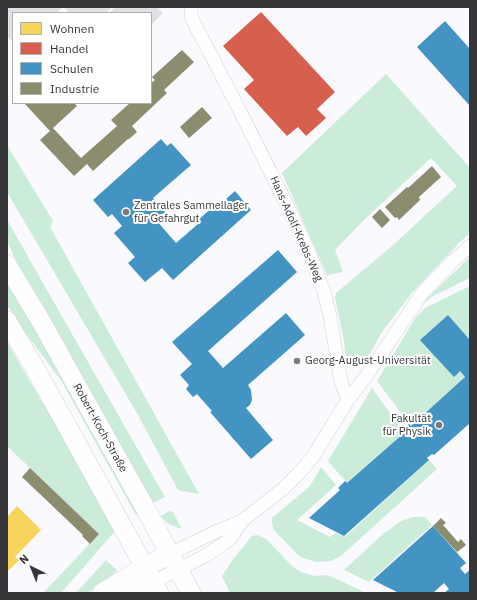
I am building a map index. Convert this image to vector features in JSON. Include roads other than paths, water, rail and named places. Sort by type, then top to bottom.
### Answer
[{"type":"street","name":"Hans-Adolf-Krebs-Weg","points":[[191,7],[192,16],[196,27],[260,150],[309,252],[324,292],[330,316],[341,382],[348,400]]},
{"type":"street","points":[[132,593],[152,581],[174,562],[215,532],[242,521],[284,488],[299,473],[312,458],[348,400],[367,375],[423,292],[470,246]]},
{"type":"street","name":"Robert-Koch-Straße","points":[[7,265],[42,323],[190,593]]},
{"type":"street","points":[[7,321],[36,370],[152,581]]},
{"type":"street","points":[[102,593],[152,581]]},
{"type":"place","name":"Zentrales Sammellager für Gefahrgut","points":[[126,212]]},
{"type":"place","name":"Georg-August-Universität","points":[[297,361]]},
{"type":"place","name":"Fakultät für Physik","points":[[439,425]]}]
